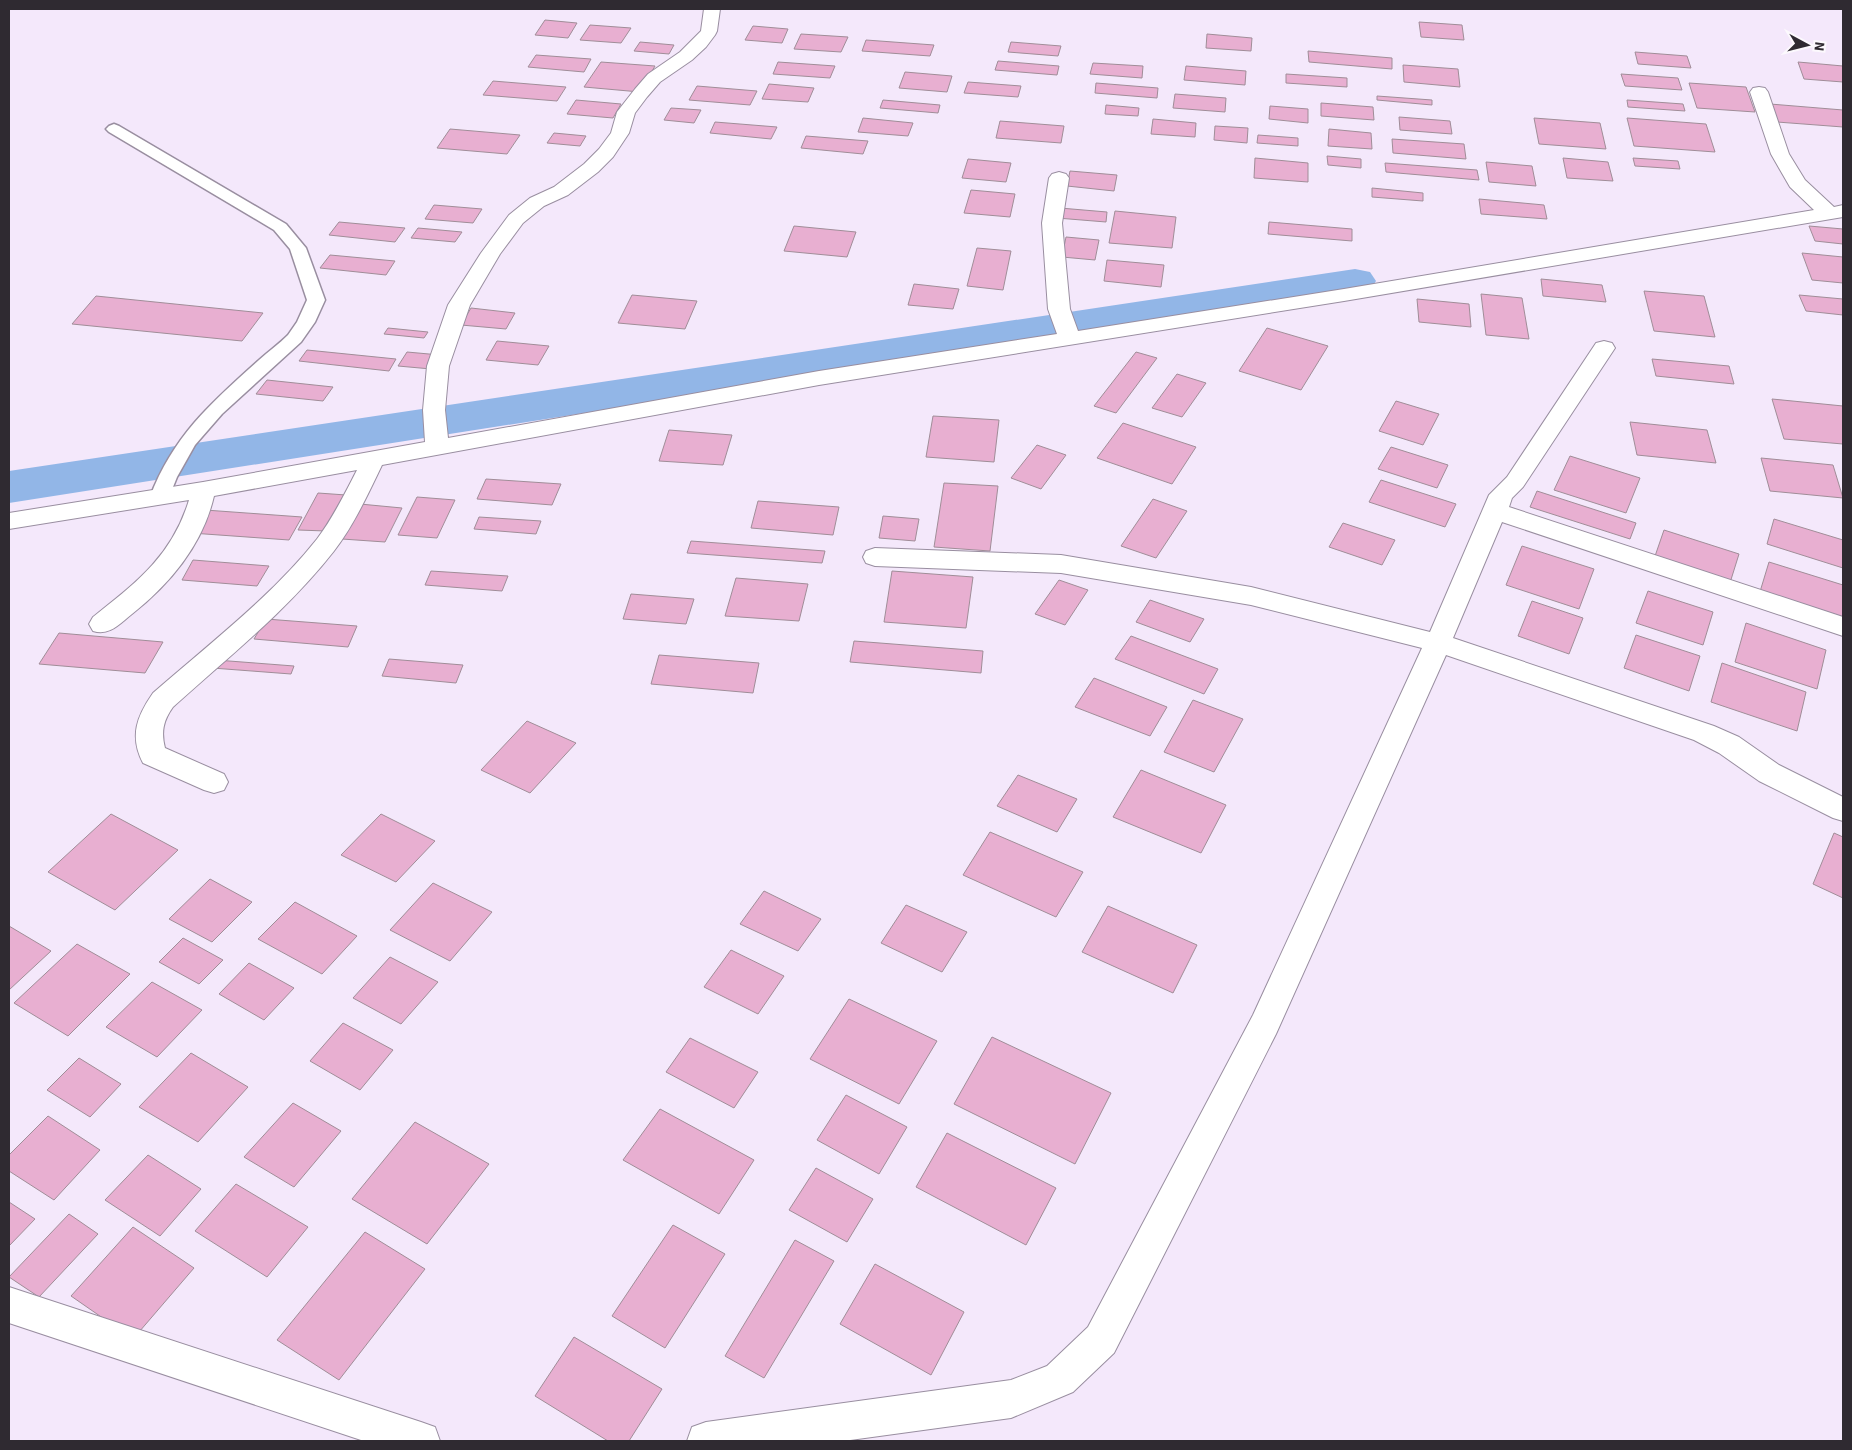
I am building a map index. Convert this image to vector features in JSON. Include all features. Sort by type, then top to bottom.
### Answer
[{"type":"street","points":[[437,442],[434,410],[438,366],[459,305],[503,235],[516,219],[537,202],[561,190],[591,168],[606,153],[620,133],[626,112],[640,93],[654,78],[700,44],[709,32],[712,9]]},
{"type":"street","points":[[1759,92],[1780,154],[1798,183],[1830,209]]},
{"type":"street","points":[[1059,178],[1052,223],[1059,310],[1069,336]]},
{"type":"street","points":[[9,521],[162,491],[203,490],[374,458],[437,442],[1069,336],[1344,295],[1830,209]]},
{"type":"street","points":[[706,1441],[1011,1399],[1060,1379],[1101,1340],[1265,1024],[1438,643],[1501,495],[1515,482],[1604,348]]},
{"type":"street","points":[[214,782],[153,756],[148,739],[150,718],[163,700],[288,588],[326,544],[354,499],[374,458]]},
{"type":"street","points":[[102,624],[160,574],[180,546],[200,505],[203,490]]},
{"type":"street","points":[[1495,511],[1843,627]]},
{"type":"street","points":[[875,557],[1061,564],[1251,596],[1438,643],[1704,733],[1728,745],[1769,773],[1843,810]]},
{"type":"street","points":[[9,1305],[421,1441]]},
{"type":"lane","points":[[114,129],[280,227],[298,248],[316,300],[307,320],[297,335],[229,396],[193,433],[181,448],[162,491]]},
{"type":"building","points":[[545,20],[577,23],[568,38],[535,35]]},
{"type":"building","points":[[1419,22],[1462,25],[1464,40],[1421,37]]},
{"type":"building","points":[[590,25],[631,28],[621,43],[580,40]]},
{"type":"building","points":[[753,26],[788,29],[782,43],[745,40]]},
{"type":"building","points":[[801,34],[848,37],[841,52],[794,49]]},
{"type":"building","points":[[1207,34],[1252,38],[1251,51],[1206,48]]},
{"type":"building","points":[[866,40],[934,45],[930,56],[862,51]]},
{"type":"building","points":[[640,42],[674,45],[669,54],[634,51]]},
{"type":"building","points":[[1011,42],[1061,46],[1058,56],[1008,52]]},
{"type":"building","points":[[1308,51],[1392,58],[1392,69],[1309,62]]},
{"type":"building","points":[[1635,52],[1687,56],[1691,68],[1638,64]]},
{"type":"building","points":[[536,55],[591,59],[584,72],[528,67]]},
{"type":"building","points":[[998,61],[1059,66],[1057,75],[995,70]]},
{"type":"building","points":[[601,62],[655,66],[640,92],[584,87]]},
{"type":"building","points":[[778,62],[835,66],[830,78],[773,74]]},
{"type":"building","points":[[1798,62],[1843,66],[1843,82],[1804,79]]},
{"type":"building","points":[[1093,63],[1143,66],[1142,78],[1090,74]]},
{"type":"building","points":[[1403,65],[1458,69],[1460,87],[1404,82]]},
{"type":"building","points":[[1186,66],[1246,71],[1245,85],[1184,80]]},
{"type":"building","points":[[905,72],[952,76],[947,92],[899,88]]},
{"type":"building","points":[[1286,74],[1347,78],[1347,87],[1286,83]]},
{"type":"building","points":[[1621,74],[1678,78],[1682,90],[1625,86]]},
{"type":"building","points":[[493,81],[566,87],[557,101],[483,95]]},
{"type":"building","points":[[968,82],[1021,86],[1018,97],[964,93]]},
{"type":"building","points":[[1096,83],[1158,88],[1157,98],[1095,93]]},
{"type":"building","points":[[1689,83],[1746,87],[1755,112],[1697,108]]},
{"type":"building","points":[[769,84],[814,88],[808,102],[762,99]]},
{"type":"building","points":[[697,86],[757,91],[750,105],[689,100]]},
{"type":"building","points":[[1175,94],[1226,98],[1225,112],[1173,108]]},
{"type":"building","points":[[1377,96],[1432,100],[1432,105],[1377,100]]},
{"type":"building","points":[[576,100],[621,104],[613,118],[567,114]]},
{"type":"building","points":[[883,100],[940,105],[938,113],[880,108]]},
{"type":"building","points":[[1627,100],[1683,104],[1685,111],[1628,107]]},
{"type":"building","points":[[1321,103],[1373,107],[1374,120],[1321,116]]},
{"type":"building","points":[[1770,104],[1843,110],[1843,127],[1777,122]]},
{"type":"building","points":[[1106,105],[1139,108],[1138,116],[1105,114]]},
{"type":"building","points":[[1270,106],[1308,109],[1308,123],[1269,119]]},
{"type":"building","points":[[671,108],[701,110],[694,123],[664,120]]},
{"type":"building","points":[[1399,117],[1450,121],[1452,134],[1400,130]]},
{"type":"building","points":[[863,118],[913,123],[908,136],[858,132]]},
{"type":"building","points":[[1534,118],[1600,123],[1606,149],[1539,144]]},
{"type":"building","points":[[1627,118],[1706,124],[1715,152],[1634,146]]},
{"type":"building","points":[[1153,119],[1196,123],[1195,137],[1151,134]]},
{"type":"building","points":[[1000,121],[1064,126],[1061,143],[996,138]]},
{"type":"building","points":[[715,122],[777,127],[771,139],[710,133]]},
{"type":"building","points":[[1215,126],[1248,128],[1247,143],[1214,140]]},
{"type":"building","points":[[450,129],[520,135],[507,154],[437,148]]},
{"type":"building","points":[[1329,129],[1371,133],[1372,149],[1328,146]]},
{"type":"building","points":[[554,133],[586,136],[580,146],[547,143]]},
{"type":"building","points":[[1258,135],[1298,138],[1298,146],[1257,143]]},
{"type":"building","points":[[806,136],[868,141],[863,154],[801,148]]},
{"type":"building","points":[[1392,139],[1464,144],[1466,159],[1393,153]]},
{"type":"building","points":[[1327,156],[1361,159],[1361,168],[1328,165]]},
{"type":"building","points":[[1255,158],[1308,163],[1308,182],[1254,178]]},
{"type":"building","points":[[1563,158],[1608,162],[1613,181],[1567,178]]},
{"type":"building","points":[[1633,158],[1678,161],[1680,169],[1635,166]]},
{"type":"building","points":[[968,159],[1011,163],[1006,182],[962,178]]},
{"type":"building","points":[[1486,162],[1532,166],[1536,186],[1489,182]]},
{"type":"building","points":[[1385,163],[1477,170],[1479,180],[1386,172]]},
{"type":"building","points":[[1070,171],[1117,175],[1114,191],[1067,186]]},
{"type":"building","points":[[1372,188],[1423,193],[1423,201],[1372,197]]},
{"type":"building","points":[[971,190],[1015,194],[1010,217],[964,213]]},
{"type":"building","points":[[1479,199],[1544,205],[1547,219],[1481,214]]},
{"type":"building","points":[[434,205],[482,209],[473,223],[425,219]]},
{"type":"building","points":[[1060,208],[1107,212],[1106,222],[1057,218]]},
{"type":"building","points":[[1115,211],[1176,217],[1172,248],[1109,243]]},
{"type":"building","points":[[339,222],[405,228],[395,242],[329,235]]},
{"type":"building","points":[[1269,222],[1352,229],[1352,241],[1268,234]]},
{"type":"building","points":[[794,226],[856,232],[847,257],[784,251]]},
{"type":"building","points":[[1809,226],[1843,229],[1843,244],[1815,241]]},
{"type":"building","points":[[418,228],[462,232],[455,242],[411,238]]},
{"type":"building","points":[[1066,237],[1099,240],[1095,260],[1062,257]]},
{"type":"building","points":[[977,248],[1011,251],[1003,290],[967,286]]},
{"type":"building","points":[[1802,253],[1843,257],[1843,283],[1812,280]]},
{"type":"building","points":[[330,255],[395,261],[386,275],[320,268]]},
{"type":"building","points":[[1107,260],[1164,265],[1161,287],[1104,281]]},
{"type":"building","points":[[1541,279],[1602,285],[1606,302],[1543,296]]},
{"type":"building","points":[[914,284],[959,289],[953,309],[908,305]]},
{"type":"building","points":[[1644,291],[1704,296],[1715,337],[1654,331]]},
{"type":"building","points":[[1481,294],[1522,298],[1529,339],[1486,335]]},
{"type":"building","points":[[632,295],[697,301],[685,329],[618,323]]},
{"type":"building","points":[[1799,295],[1843,299],[1843,315],[1806,311]]},
{"type":"building","points":[[96,296],[263,313],[242,341],[72,324]]},
{"type":"building","points":[[1417,299],[1469,304],[1471,327],[1419,322]]},
{"type":"building","points":[[471,308],[515,313],[506,329],[461,325]]},
{"type":"building","points":[[388,328],[428,332],[424,338],[384,334]]},
{"type":"building","points":[[1267,328],[1328,346],[1301,390],[1239,371]]},
{"type":"building","points":[[497,341],[549,346],[538,365],[486,360]]},
{"type":"building","points":[[307,350],[396,359],[389,371],[299,361]]},
{"type":"building","points":[[407,352],[440,355],[431,369],[398,366]]},
{"type":"building","points":[[1136,352],[1157,358],[1116,413],[1094,406]]},
{"type":"building","points":[[1652,359],[1729,366],[1734,384],[1656,376]]},
{"type":"building","points":[[1177,374],[1206,383],[1182,417],[1152,408]]},
{"type":"building","points":[[267,380],[333,387],[323,401],[256,394]]},
{"type":"building","points":[[1772,399],[1843,406],[1843,444],[1784,439]]},
{"type":"building","points":[[1396,401],[1439,414],[1423,445],[1379,431]]},
{"type":"building","points":[[933,416],[999,420],[994,462],[926,457]]},
{"type":"building","points":[[1630,422],[1707,430],[1716,463],[1637,455]]},
{"type":"building","points":[[1123,423],[1196,447],[1172,484],[1097,458]]},
{"type":"building","points":[[669,430],[732,435],[723,465],[659,461]]},
{"type":"building","points":[[1037,445],[1066,455],[1041,489],[1011,478]]},
{"type":"building","points":[[1391,447],[1448,465],[1437,488],[1378,469]]},
{"type":"building","points":[[1570,456],[1640,478],[1626,513],[1554,490]]},
{"type":"building","points":[[1761,458],[1833,465],[1843,498],[1770,491]]},
{"type":"building","points":[[486,479],[561,484],[552,505],[477,499]]},
{"type":"building","points":[[1381,480],[1456,504],[1445,527],[1369,502]]},
{"type":"building","points":[[944,483],[998,486],[990,551],[934,547]]},
{"type":"building","points":[[1537,491],[1636,523],[1630,539],[1530,507]]},
{"type":"building","points":[[318,493],[346,495],[326,531],[298,530]]},
{"type":"building","points":[[417,497],[455,500],[437,538],[398,535]]},
{"type":"building","points":[[1153,499],[1187,511],[1156,558],[1121,546]]},
{"type":"building","points":[[758,501],[839,507],[833,535],[751,528]]},
{"type":"building","points":[[360,504],[402,508],[385,542],[342,539]]},
{"type":"building","points":[[205,510],[302,517],[289,540],[191,533]]},
{"type":"building","points":[[883,516],[919,519],[915,541],[879,538]]},
{"type":"building","points":[[479,517],[541,521],[536,534],[474,529]]},
{"type":"building","points":[[1774,519],[1843,540],[1843,568],[1767,544]]},
{"type":"building","points":[[1343,523],[1395,540],[1382,565],[1329,547]]},
{"type":"building","points":[[1664,530],[1739,554],[1729,586],[1653,562]]},
{"type":"building","points":[[691,541],[825,551],[822,563],[687,553]]},
{"type":"building","points":[[1522,546],[1594,569],[1579,609],[1506,585]]},
{"type":"building","points":[[193,560],[269,566],[257,586],[182,580]]},
{"type":"building","points":[[1769,562],[1843,585],[1843,623],[1759,595]]},
{"type":"building","points":[[431,571],[508,576],[502,591],[425,585]]},
{"type":"building","points":[[892,571],[973,577],[966,628],[884,622]]},
{"type":"building","points":[[736,578],[808,584],[799,621],[725,616]]},
{"type":"building","points":[[1059,580],[1088,590],[1065,625],[1035,614]]},
{"type":"building","points":[[1648,591],[1713,612],[1703,645],[1636,623]]},
{"type":"building","points":[[631,594],[694,599],[686,624],[623,619]]},
{"type":"building","points":[[1150,600],[1204,619],[1190,642],[1136,622]]},
{"type":"building","points":[[1532,601],[1583,618],[1569,654],[1518,636]]},
{"type":"building","points":[[266,619],[357,626],[348,647],[254,639]]},
{"type":"building","points":[[1746,623],[1826,650],[1817,689],[1735,662]]},
{"type":"building","points":[[59,633],[163,642],[145,673],[39,664]]},
{"type":"building","points":[[1636,635],[1700,656],[1689,691],[1624,668]]},
{"type":"building","points":[[1131,636],[1218,669],[1204,694],[1115,659]]},
{"type":"building","points":[[854,641],[983,651],[981,673],[850,662]]},
{"type":"building","points":[[659,655],[759,663],[753,693],[651,684]]},
{"type":"building","points":[[389,659],[463,665],[456,683],[382,676]]},
{"type":"building","points":[[216,660],[294,666],[291,674],[212,668]]},
{"type":"building","points":[[1722,663],[1806,692],[1797,731],[1711,702]]},
{"type":"building","points":[[1094,678],[1167,707],[1150,736],[1075,707]]},
{"type":"building","points":[[1193,700],[1243,719],[1214,772],[1164,752]]},
{"type":"building","points":[[527,721],[576,743],[530,793],[481,770]]},
{"type":"building","points":[[1141,770],[1226,805],[1201,853],[1113,817]]},
{"type":"building","points":[[1018,775],[1077,799],[1057,832],[997,806]]},
{"type":"building","points":[[111,814],[178,850],[115,910],[48,872]]},
{"type":"building","points":[[381,814],[435,841],[396,882],[341,855]]},
{"type":"building","points":[[990,832],[1083,872],[1056,917],[963,875]]},
{"type":"building","points":[[1834,833],[1843,837],[1843,898],[1813,884]]},
{"type":"building","points":[[210,879],[252,902],[212,942],[169,919]]},
{"type":"building","points":[[433,883],[492,912],[450,961],[390,930]]},
{"type":"building","points":[[764,891],[821,919],[798,951],[740,924]]},
{"type":"building","points":[[295,902],[357,936],[322,974],[258,939]]},
{"type":"building","points":[[906,905],[967,932],[942,972],[881,943]]},
{"type":"building","points":[[1108,906],[1197,945],[1173,993],[1082,952]]},
{"type":"building","points":[[9,926],[51,951],[9,990]]},
{"type":"building","points":[[183,938],[223,960],[199,984],[159,962]]},
{"type":"building","points":[[77,944],[130,974],[68,1036],[14,1003]]},
{"type":"building","points":[[731,950],[784,976],[758,1014],[704,987]]},
{"type":"building","points":[[390,957],[438,982],[401,1024],[353,998]]},
{"type":"building","points":[[249,963],[294,988],[264,1020],[219,994]]},
{"type":"building","points":[[152,982],[202,1010],[157,1057],[106,1027]]},
{"type":"building","points":[[849,999],[937,1041],[899,1104],[810,1059]]},
{"type":"building","points":[[343,1023],[393,1050],[360,1090],[310,1061]]},
{"type":"building","points":[[992,1037],[1111,1093],[1075,1164],[954,1104]]},
{"type":"building","points":[[690,1038],[758,1072],[734,1108],[666,1072]]},
{"type":"building","points":[[191,1053],[248,1087],[198,1142],[139,1107]]},
{"type":"building","points":[[79,1058],[121,1084],[90,1117],[47,1090]]},
{"type":"building","points":[[846,1095],[907,1127],[879,1174],[817,1140]]},
{"type":"building","points":[[293,1103],[341,1131],[294,1187],[244,1157]]},
{"type":"building","points":[[660,1109],[754,1160],[719,1214],[623,1160]]},
{"type":"building","points":[[48,1116],[100,1150],[54,1200],[9,1171],[9,1155]]},
{"type":"building","points":[[415,1122],[489,1164],[427,1244],[352,1199]]},
{"type":"building","points":[[947,1133],[1056,1188],[1026,1245],[916,1187]]},
{"type":"building","points":[[148,1155],[201,1189],[160,1236],[105,1200]]},
{"type":"building","points":[[816,1168],[873,1199],[847,1242],[789,1210]]},
{"type":"building","points":[[236,1184],[308,1227],[267,1277],[195,1231]]},
{"type":"building","points":[[9,1202],[35,1219],[9,1246]]},
{"type":"building","points":[[69,1214],[98,1234],[39,1297],[9,1277]]},
{"type":"building","points":[[673,1225],[725,1254],[665,1348],[612,1316]]},
{"type":"building","points":[[133,1227],[194,1268],[133,1339],[71,1296]]},
{"type":"building","points":[[365,1232],[425,1269],[339,1380],[277,1340]]},
{"type":"building","points":[[795,1240],[834,1261],[764,1378],[725,1356]]},
{"type":"building","points":[[875,1264],[964,1312],[931,1375],[840,1324]]},
{"type":"building","points":[[574,1337],[662,1389],[629,1441],[608,1441],[535,1396]]},
{"type":"waterway","points":[[9,487],[1355,281]]}]
